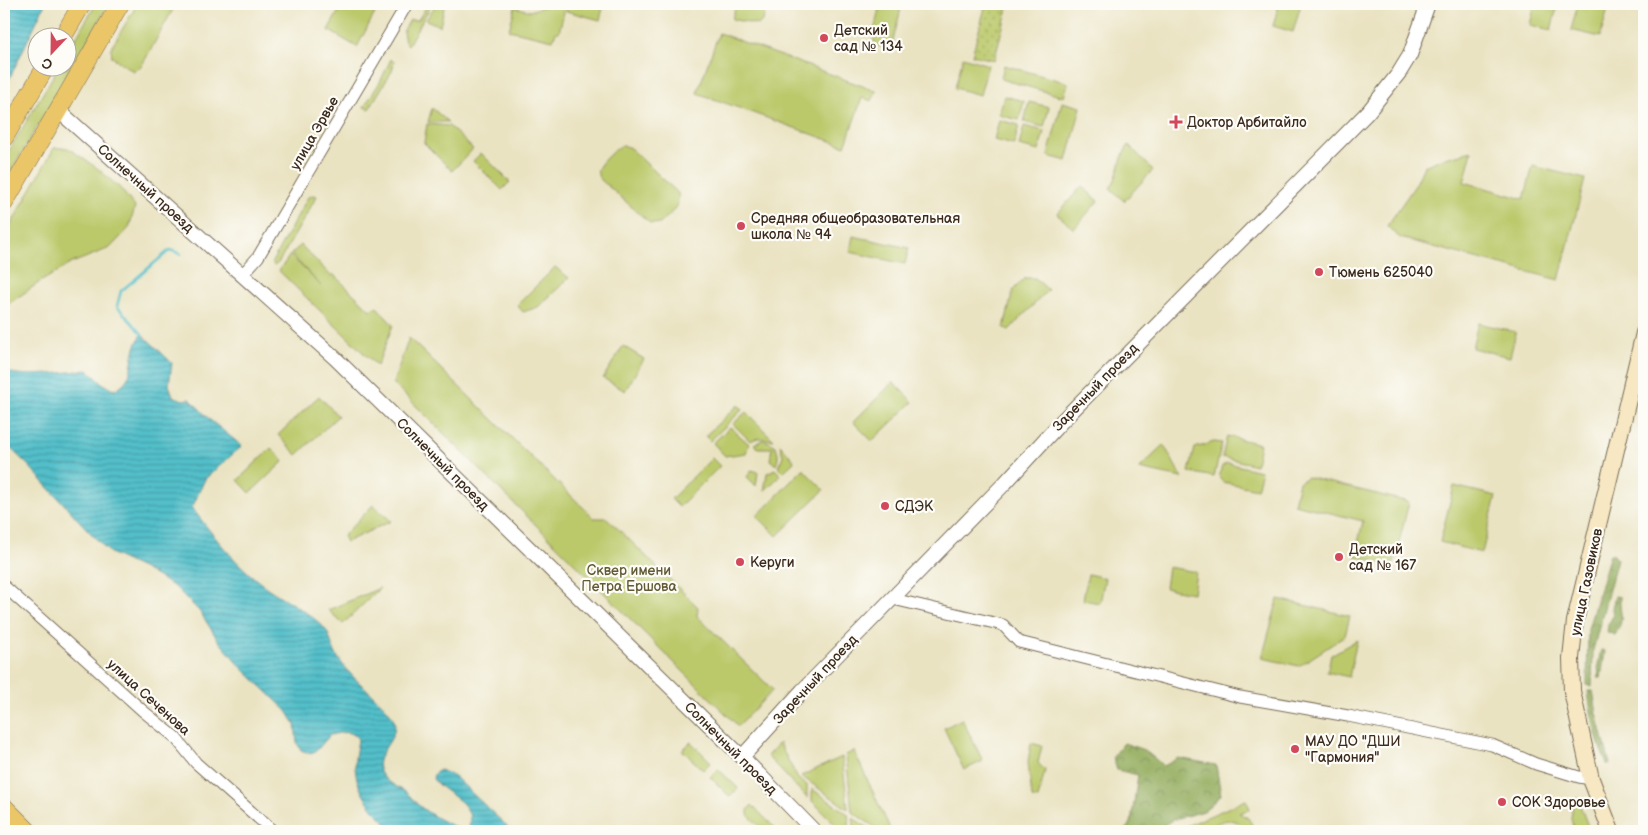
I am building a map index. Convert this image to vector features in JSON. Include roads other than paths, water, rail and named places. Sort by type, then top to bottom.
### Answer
[{"type":"main road","points":[[68,28],[82,4]]},
{"type":"main road","points":[[4,203],[120,4]]},
{"type":"main road","points":[[4,138],[39,78]]},
{"type":"main road","name":"улица Газовиков","points":[[1611,831],[1591,779],[1572,691],[1571,658],[1575,621],[1644,333]]},
{"type":"main road","points":[[4,807],[28,831]]},
{"type":"street","name":"улица Эрвье","points":[[242,274],[258,257],[407,4]]},
{"type":"street","name":"Заречный проезд","points":[[742,757],[803,690],[1005,483],[1118,363],[1368,112],[1399,73],[1410,55],[1428,4]]},
{"type":"street","name":"Солнечный проезд","points":[[58,110],[335,358],[742,757],[814,831]]},
{"type":"street","name":"улица Сеченова","points":[[4,586],[175,737],[196,763],[273,831]]},
{"type":"street","points":[[892,598],[1002,625],[1019,642],[1240,697],[1348,716],[1492,745],[1536,764],[1591,779]]},
{"type":"water","points":[[4,4],[45,4],[34,28],[28,28],[28,40],[4,90]]},
{"type":"water","points":[[142,334],[172,363],[169,385],[173,396],[183,400],[190,399],[210,420],[242,446],[205,479],[192,508],[223,546],[249,573],[266,587],[304,611],[326,630],[334,651],[344,666],[352,676],[382,703],[392,716],[395,724],[394,731],[379,762],[379,769],[383,776],[406,792],[417,804],[433,815],[463,830],[469,828],[470,819],[464,805],[433,779],[434,774],[440,770],[455,777],[512,831],[395,831],[374,810],[359,785],[355,763],[358,739],[355,736],[345,732],[330,735],[316,751],[309,753],[301,750],[297,743],[295,724],[287,711],[243,669],[218,640],[200,612],[175,587],[144,569],[110,553],[29,466],[4,442],[4,371],[34,375],[88,370],[102,383],[114,390],[121,386],[128,377],[133,355]]},
{"type":"waterway","points":[[142,334],[117,306],[121,291],[170,250],[181,254]]},
{"type":"place","name":"Детский сад № 134","points":[[824,38]]},
{"type":"place","name":"Доктор Арбитайло","points":[[1176,122]]},
{"type":"place","name":"Средняя общеобразовательная школа № 94","points":[[741,226]]},
{"type":"place","name":"Тюмень 625040","points":[[1319,272]]},
{"type":"place","name":"СДЭК","points":[[885,506]]},
{"type":"place","name":"Детский сад № 167","points":[[1339,557]]},
{"type":"place","name":"Керуги","points":[[740,562]]},
{"type":"place","name":"МАУ ДО \"ДШИ \"Гармония\"","points":[[1295,749]]},
{"type":"place","name":"СОК Здоровье","points":[[1502,802]]},
{"type":"park label","name":"Сквер имени Петра Ершова","points":[[629,578]]}]
